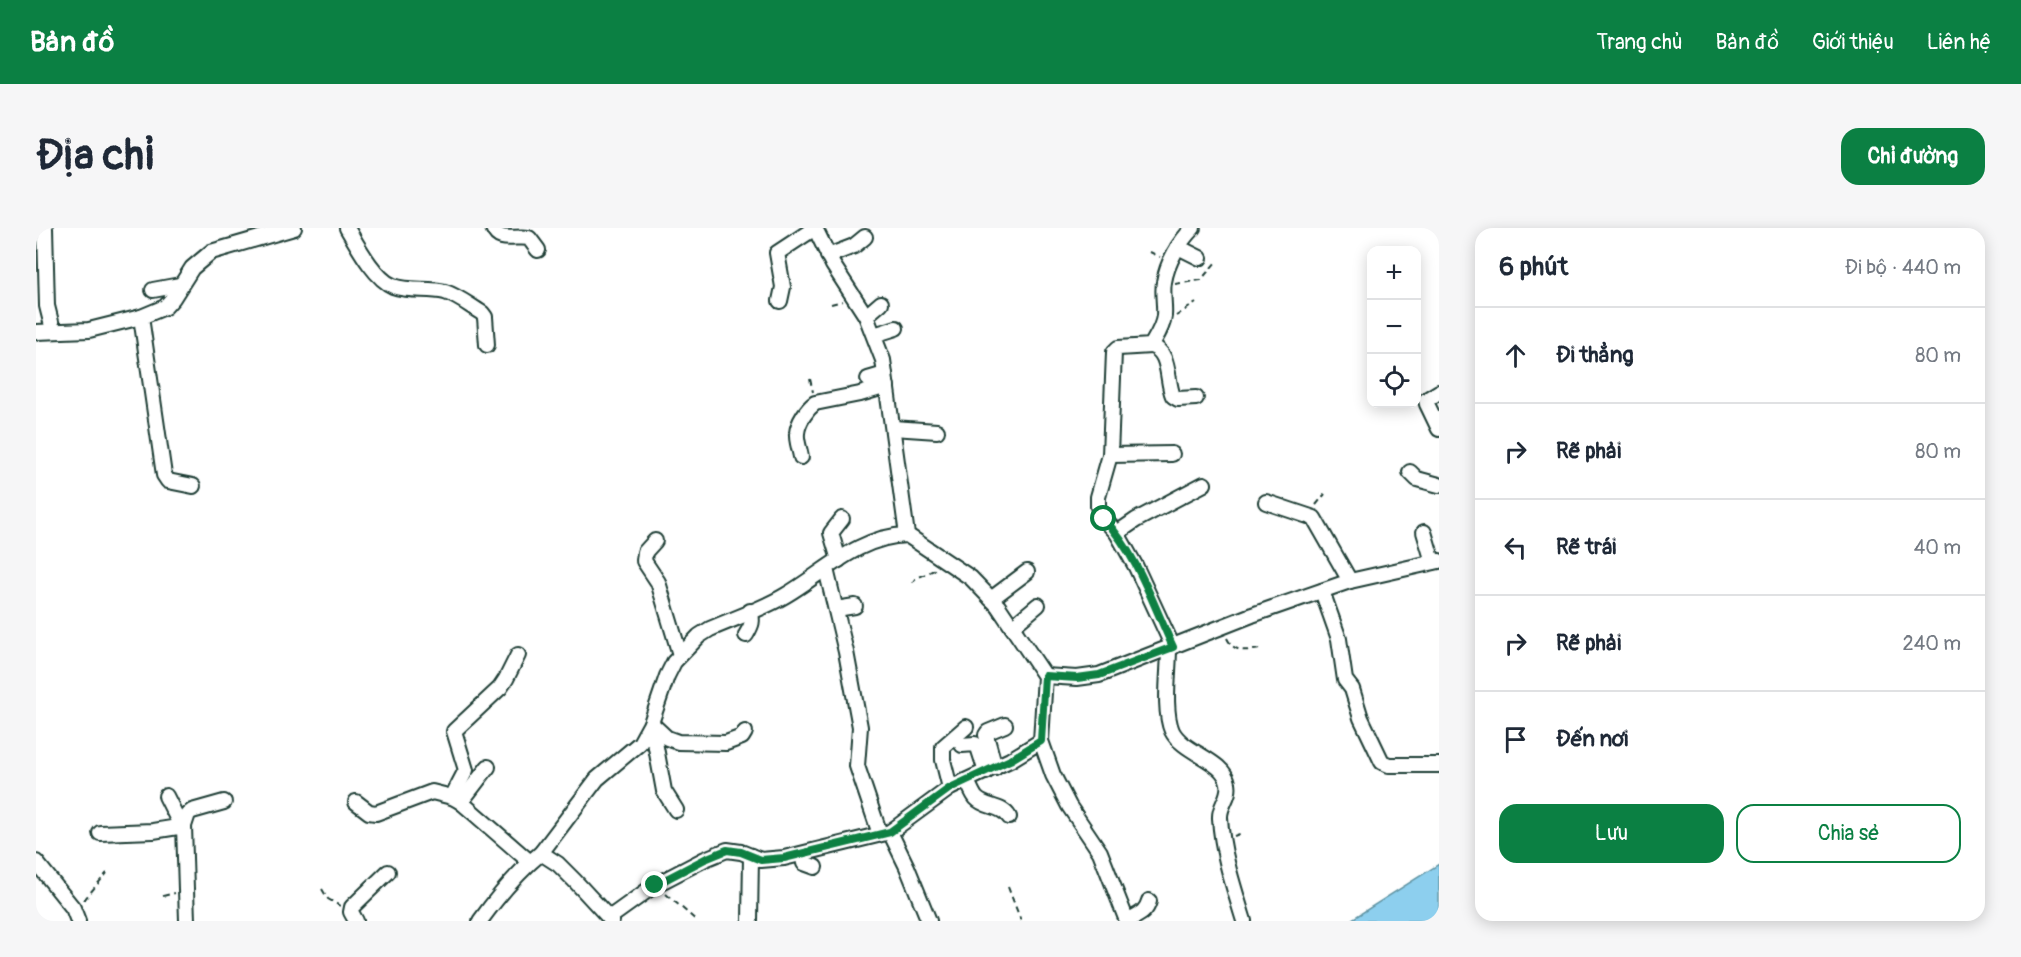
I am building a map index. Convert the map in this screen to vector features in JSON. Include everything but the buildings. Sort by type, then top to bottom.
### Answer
[{"type":"street","points":[[45,228],[47,306],[53,330]]},
{"type":"street","points":[[36,332],[89,330],[141,317],[165,307],[192,268],[211,252],[294,228]]},
{"type":"street","points":[[347,228],[370,264],[383,279],[394,286],[444,292],[482,313],[485,317],[487,345]]},
{"type":"street","points":[[493,228],[496,235],[501,238],[529,238],[538,249]]},
{"type":"street","points":[[780,301],[783,287],[777,253],[815,228],[828,256],[866,316],[883,360],[907,535]]},
{"type":"street","points":[[1151,346],[1160,330],[1164,316],[1164,284],[1167,268],[1193,228]]},
{"type":"street","points":[[828,256],[854,246],[865,237]]},
{"type":"street","points":[[1178,248],[1200,258]]},
{"type":"street","points":[[153,290],[180,285]]},
{"type":"street","points":[[866,316],[881,303]]},
{"type":"street","points":[[141,317],[164,475],[168,481],[193,486]]},
{"type":"street","points":[[874,335],[896,328]]},
{"type":"street","points":[[1196,398],[1178,399],[1173,396],[1163,355],[1159,348],[1151,346],[1118,348],[1114,352],[1110,455],[1098,497],[1098,507],[1104,519],[1117,533],[1136,567],[1171,648],[1168,713],[1173,732],[1180,742],[1222,771],[1229,784],[1229,792],[1220,812],[1220,821],[1226,856],[1244,921]]},
{"type":"street","points":[[868,379],[886,380]]},
{"type":"street","points":[[801,457],[797,433],[810,407],[860,394],[886,380]]},
{"type":"street","points":[[1439,392],[1426,400],[1426,404],[1439,429]]},
{"type":"street","points":[[893,428],[937,431]]},
{"type":"street","points":[[1110,455],[1172,454]]},
{"type":"street","points":[[1410,472],[1418,479],[1439,485]]},
{"type":"street","points":[[1117,533],[1136,520],[1204,484]]},
{"type":"street","points":[[1266,502],[1309,515],[1317,522],[1350,581]]},
{"type":"street","points":[[839,560],[831,533],[842,519]]},
{"type":"street","points":[[1045,676],[1077,678],[1099,675],[1222,627],[1350,581],[1436,562],[1424,532]]},
{"type":"street","points":[[480,921],[492,904],[541,853],[597,779],[639,743],[648,729],[674,662],[699,636],[784,597],[860,546],[895,535],[907,535],[971,578],[991,599],[1012,627],[1045,676],[1041,741],[1053,775],[1069,806],[1100,852],[1127,921],[1144,913],[1149,901]]},
{"type":"street","points":[[655,541],[645,552],[644,561],[658,582],[680,655]]},
{"type":"street","points":[[826,569],[846,652],[860,727],[857,766],[885,833],[907,867],[928,921]]},
{"type":"street","points":[[991,599],[1027,572]]},
{"type":"street","points":[[1322,591],[1339,639],[1345,680],[1352,689],[1361,718],[1382,762],[1389,765],[1439,765]]},
{"type":"street","points":[[1012,627],[1038,605]]},
{"type":"street","points":[[836,609],[855,606]]},
{"type":"street","points":[[746,635],[752,624],[750,612]]},
{"type":"street","points":[[457,800],[466,770],[454,731],[500,688],[518,655]]},
{"type":"street","points":[[990,770],[986,735],[1005,725]]},
{"type":"street","points":[[950,788],[943,760],[944,747],[966,727]]},
{"type":"street","points":[[648,729],[678,742],[726,742],[742,737],[745,732]]},
{"type":"street","points":[[648,729],[655,742],[663,786],[676,810]]},
{"type":"street","points":[[541,853],[558,864],[611,920],[655,885],[727,850],[741,852],[761,860],[784,858],[885,833],[950,788],[990,770],[1041,741]]},
{"type":"street","points":[[962,745],[975,744],[990,770]]},
{"type":"street","points":[[457,800],[488,767]]},
{"type":"street","points":[[967,780],[975,797],[1010,817]]},
{"type":"street","points":[[356,802],[369,812],[376,813],[432,792],[457,800],[530,862]]},
{"type":"street","points":[[166,796],[178,819],[185,823]]},
{"type":"street","points":[[187,921],[185,823],[188,814],[192,811],[224,802]]},
{"type":"street","points":[[100,833],[153,831],[185,823]]},
{"type":"street","points":[[802,854],[804,863],[815,867]]},
{"type":"street","points":[[750,921],[751,856]]},
{"type":"street","points":[[36,862],[77,917]]},
{"type":"street","points":[[356,921],[351,912],[352,907],[388,872]]},
{"type":"path","points":[[1164,284],[1201,280],[1216,262]]},
{"type":"path","points":[[1164,316],[1180,314],[1196,303]]},
{"type":"path","points":[[1309,515],[1325,494]]},
{"type":"path","points":[[912,583],[915,579],[934,570],[940,556]]},
{"type":"path","points":[[1222,627],[1235,649],[1242,651],[1260,649]]},
{"type":"path","points":[[77,917],[83,901],[107,873]]},
{"type":"path","points":[[655,885],[697,921]]},
{"type":"path","points":[[1008,887],[1022,921]]},
{"type":"path","points":[[322,889],[328,899],[335,904],[352,907]]},
{"type":"water","points":[[1439,864],[1439,921],[1349,921]]},
{"type":"route","points":[[655,885],[727,850],[741,852],[761,860],[784,858],[890,832],[950,788],[1020,755],[1041,741],[1045,676],[1077,678],[1099,675],[1173,647],[1136,567],[1117,533],[1104,519]]}]
